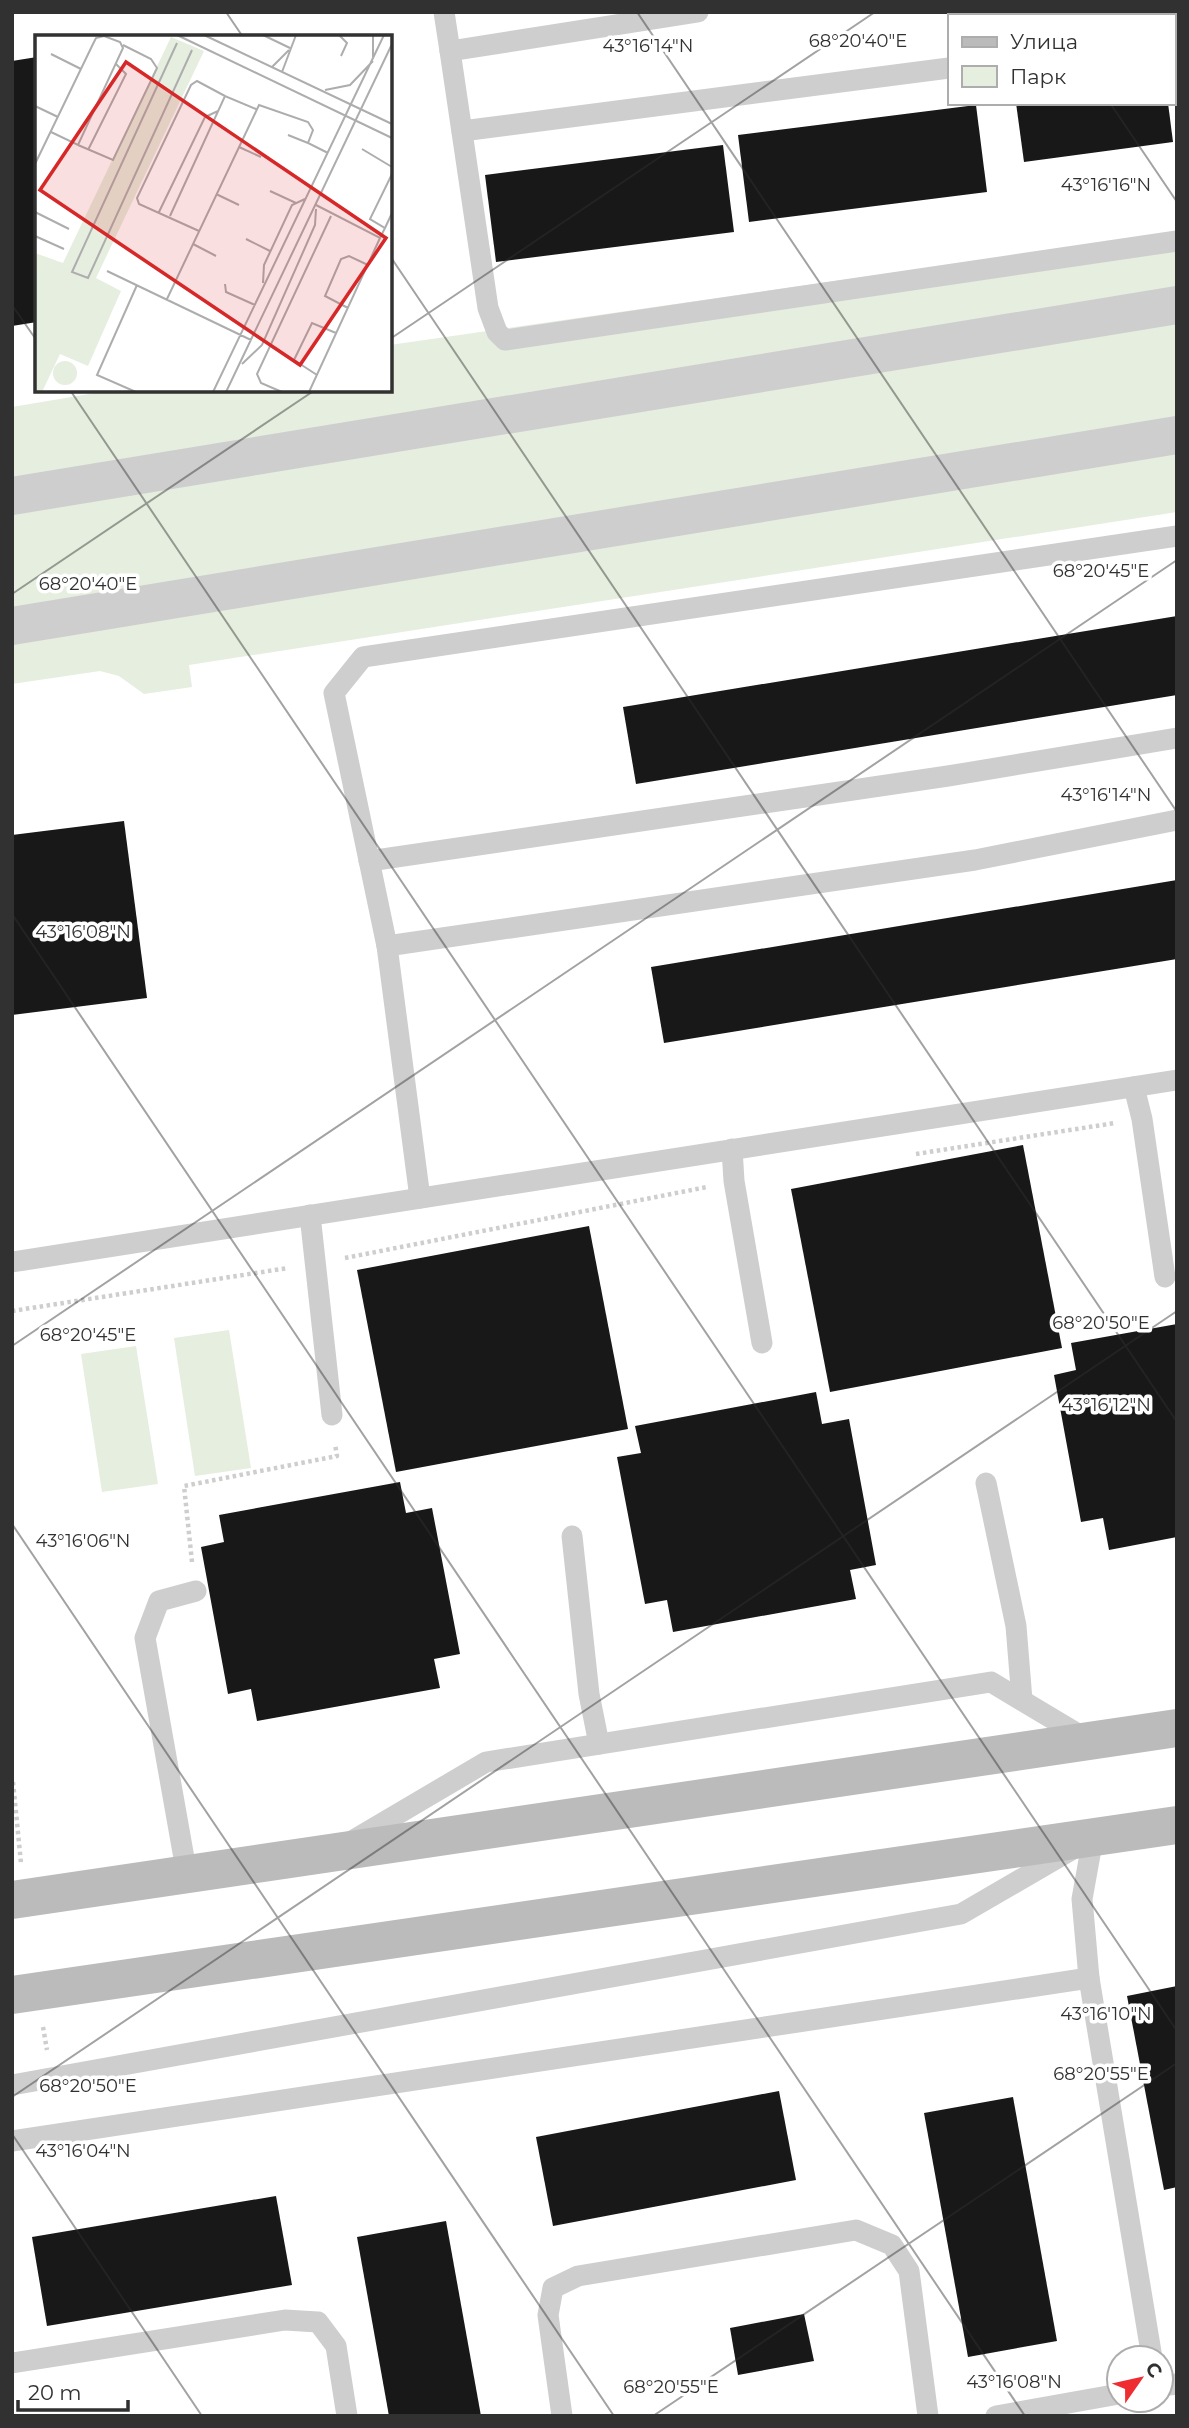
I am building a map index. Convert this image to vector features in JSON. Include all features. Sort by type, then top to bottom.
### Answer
[{"type":"street","points":[[12,496],[1177,305]]},
{"type":"street","points":[[12,626],[1177,435]]},
{"type":"street","points":[[18,1899],[1177,1728]]},
{"type":"street","points":[[24,1994],[1177,1825]]},
{"type":"lane","points":[[444,12],[488,308],[497,331],[505,340],[1177,241]]},
{"type":"lane","points":[[450,51],[698,12]]},
{"type":"lane","points":[[462,131],[948,68]]},
{"type":"lane","points":[[420,1198],[387,946],[334,693],[363,657],[1177,536]]},
{"type":"lane","points":[[369,861],[948,776],[1177,738]]},
{"type":"lane","points":[[387,946],[975,860],[1177,820]]},
{"type":"lane","points":[[12,1262],[1177,1080]]},
{"type":"lane","points":[[1135,1087],[1165,1277]]},
{"type":"lane","points":[[732,1149],[734,1181],[762,1343]]},
{"type":"lane","points":[[310,1215],[332,1415]]},
{"type":"lane","points":[[986,1483],[1016,1626],[1022,1700]]},
{"type":"lane","points":[[572,1536],[589,1694],[599,1744]]},
{"type":"lane","points":[[187,1875],[145,1637],[159,1601],[196,1591]]},
{"type":"lane","points":[[331,1853],[486,1762],[991,1682],[1090,1741]]},
{"type":"lane","points":[[1093,1838],[1083,1899],[1089,1978],[1150,2344]]},
{"type":"lane","points":[[12,2085],[961,1914],[1093,1838]]},
{"type":"lane","points":[[14,2139],[1089,1978]]},
{"type":"lane","points":[[562,2416],[548,2315],[553,2288],[578,2276],[856,2230],[892,2245],[909,2271],[929,2416]]},
{"type":"lane","points":[[12,2363],[285,2320],[318,2322],[336,2346],[347,2416]]},
{"type":"lane","points":[[996,2416],[1105,2397]]},
{"type":"path","points":[[911,1154],[1142,1119]]},
{"type":"path","points":[[12,1311],[315,1264],[734,1181]]},
{"type":"path","points":[[196,1591],[184,1486],[337,1456],[332,1415]]},
{"type":"path","points":[[13,1782],[18,1899]]},
{"type":"path","points":[[24,1994],[52,2078]]},
{"type":"green space","points":[[1177,232],[1177,512],[189,665],[192,687],[144,694],[119,676],[100,671],[12,684],[12,407],[101,392],[392,392],[392,345]]},
{"type":"green space","points":[[229,1330],[251,1468],[195,1476],[174,1338]]},
{"type":"green space","points":[[136,1346],[158,1484],[102,1492],[81,1354]]},
{"type":"building","points":[[35,57],[35,322],[12,326],[12,61]]},
{"type":"building","points":[[976,105],[987,192],[749,222],[738,135]]},
{"type":"building","points":[[1016,105],[1168,105],[1173,142],[1024,162]]},
{"type":"building","points":[[723,145],[734,232],[496,262],[485,175]]},
{"type":"building","points":[[1177,616],[1177,695],[636,784],[623,707]]},
{"type":"building","points":[[124,821],[147,998],[12,1015],[12,835]]},
{"type":"building","points":[[1177,880],[1177,959],[664,1043],[651,967]]},
{"type":"building","points":[[1023,1145],[1062,1348],[830,1392],[791,1189]]},
{"type":"building","points":[[589,1226],[628,1429],[396,1472],[357,1270]]},
{"type":"building","points":[[1177,1324],[1177,1537],[1109,1550],[1103,1518],[1081,1522],[1054,1375],[1076,1370],[1071,1343]]},
{"type":"building","points":[[816,1392],[822,1424],[849,1419],[876,1565],[850,1570],[856,1599],[673,1632],[667,1600],[645,1604],[617,1457],[641,1453],[635,1426]]},
{"type":"building","points":[[400,1482],[406,1513],[432,1508],[460,1654],[434,1659],[440,1688],[257,1721],[251,1689],[228,1694],[201,1547],[224,1542],[219,1515]]},
{"type":"building","points":[[1177,1986],[1177,2187],[1164,2190],[1127,1996]]},
{"type":"building","points":[[779,2091],[796,2180],[553,2226],[536,2137]]},
{"type":"building","points":[[1013,2097],[1057,2341],[968,2357],[924,2113]]},
{"type":"building","points":[[276,2196],[292,2285],[47,2326],[32,2237]]},
{"type":"building","points":[[446,2221],[481,2416],[389,2416],[357,2237]]},
{"type":"building","points":[[804,2314],[814,2361],[738,2375],[730,2328]]}]
